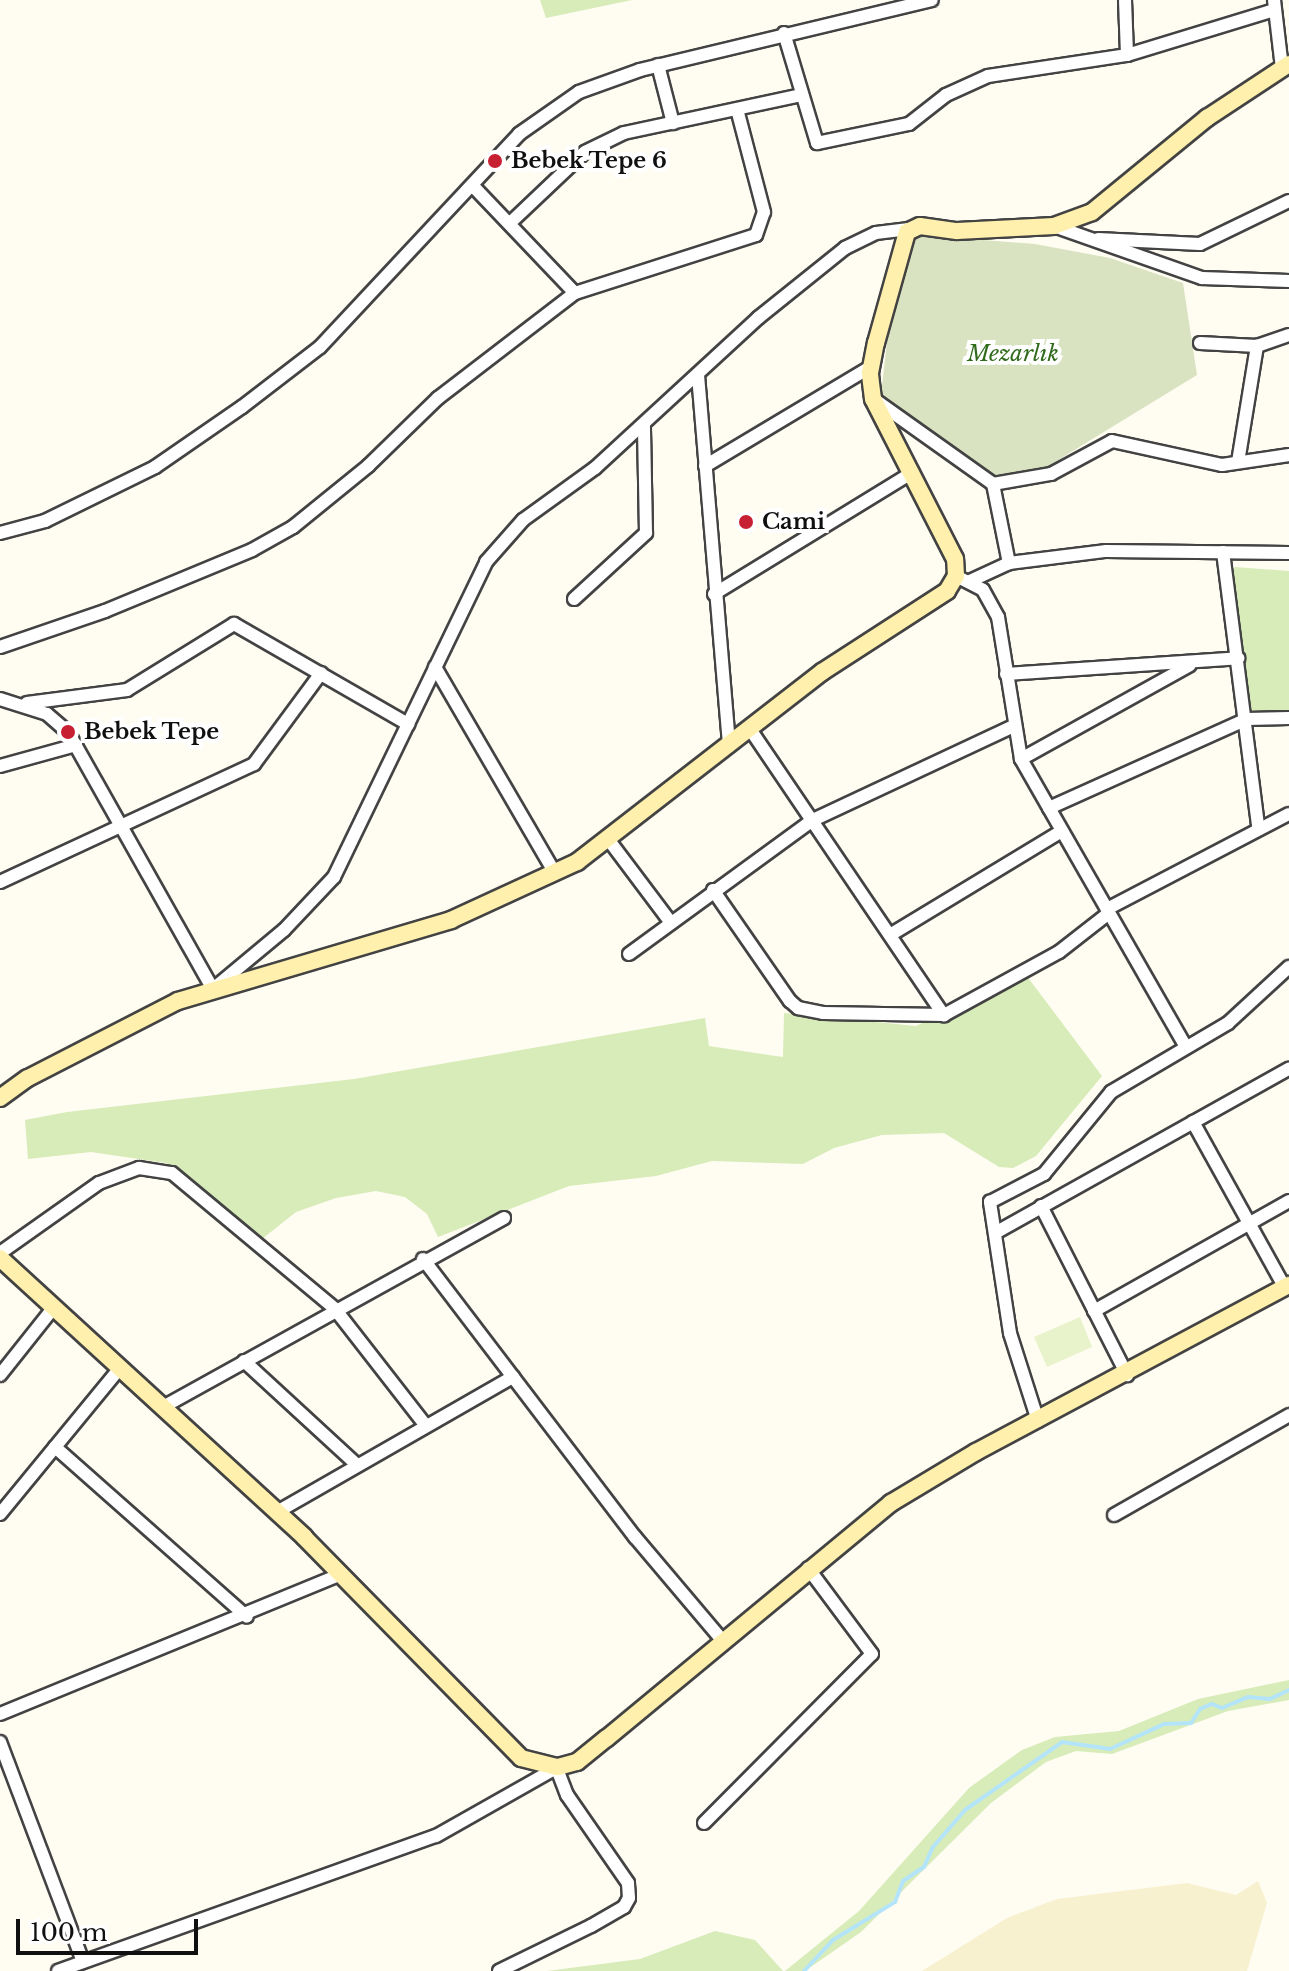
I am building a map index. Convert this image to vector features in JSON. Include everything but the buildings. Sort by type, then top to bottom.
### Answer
[{"type":"street","points":[[0,533],[45,521],[155,467],[242,407],[320,347],[519,134],[579,92],[658,65],[932,0]]},
{"type":"street","points":[[1125,0],[1127,55]]},
{"type":"street","points":[[213,989],[284,930],[334,877],[486,562],[523,520],[644,425],[758,318],[845,248],[876,233],[911,229],[1054,226],[1092,212],[1207,118],[1285,66],[1274,5],[1127,55],[988,76],[946,95],[909,124],[817,143],[784,33]]},
{"type":"street","points":[[658,65],[673,123]]},
{"type":"street","points":[[510,223],[585,152],[624,133],[802,95]]},
{"type":"street","points":[[0,647],[105,611],[252,550],[293,527],[368,466],[438,398],[575,293],[761,231],[764,212],[737,109]]},
{"type":"street","points":[[472,185],[575,293]]},
{"type":"street","points":[[1086,239],[1200,244],[1289,201]]},
{"type":"street","points":[[1054,226],[1202,278],[1289,281]]},
{"type":"street","points":[[911,229],[872,366],[873,399],[913,472],[963,578],[983,590],[998,617],[1021,759],[1186,1047]]},
{"type":"street","points":[[1200,343],[1257,346],[1289,335]]},
{"type":"street","points":[[1238,462],[1257,346]]},
{"type":"street","points":[[705,466],[872,366]]},
{"type":"street","points":[[698,375],[729,746]]},
{"type":"street","points":[[873,399],[993,484],[1009,563]]},
{"type":"street","points":[[574,599],[646,533],[644,425]]},
{"type":"street","points":[[993,484],[1051,474],[1112,441],[1222,465],[1289,455]]},
{"type":"street","points":[[714,594],[913,472]]},
{"type":"street","points":[[0,1098],[28,1078],[178,1001],[451,920],[555,873],[608,839],[822,672],[963,578],[1009,563],[1106,551],[1289,553]]},
{"type":"street","points":[[1223,552],[1247,719],[1258,827]]},
{"type":"street","points":[[25,704],[127,690],[234,624],[408,724]]},
{"type":"street","points":[[1006,674],[1193,664],[1238,658]]},
{"type":"street","points":[[1021,759],[1193,664]]},
{"type":"street","points":[[435,667],[555,873]]},
{"type":"street","points":[[0,882],[254,764],[321,673]]},
{"type":"street","points":[[0,699],[25,704],[47,714],[76,745],[213,989]]},
{"type":"street","points":[[1049,808],[1247,719],[1289,718]]},
{"type":"street","points":[[629,954],[813,820],[1014,726]]},
{"type":"street","points":[[750,729],[944,1015]]},
{"type":"street","points":[[0,766],[76,745]]},
{"type":"street","points":[[713,890],[798,1008],[915,1018],[944,1015],[1059,952],[1108,911],[1258,827],[1289,814]]},
{"type":"street","points":[[890,935],[1062,831]]},
{"type":"street","points":[[608,839],[671,923]]},
{"type":"street","points":[[1038,1421],[1010,1333],[990,1202],[1044,1174],[1111,1092],[1228,1023],[1289,967]]},
{"type":"street","points":[[995,1233],[1289,1069]]},
{"type":"street","points":[[58,1971],[304,1879],[436,1836],[587,1754],[808,1568],[891,1503],[1287,1287],[1193,1122]]},
{"type":"street","points":[[426,1426],[335,1309],[172,1173],[139,1168],[99,1183],[0,1255],[277,1512],[521,1758],[557,1768]]},
{"type":"street","points":[[1094,1311],[1289,1201]]},
{"type":"street","points":[[1041,1206],[1127,1375]]},
{"type":"street","points":[[163,1407],[423,1259],[504,1218]]},
{"type":"street","points":[[423,1259],[722,1640]]},
{"type":"street","points":[[0,1375],[54,1307]]},
{"type":"street","points":[[244,1361],[356,1464]]},
{"type":"street","points":[[0,1514],[120,1368]]},
{"type":"street","points":[[277,1512],[356,1464],[513,1377]]},
{"type":"street","points":[[1114,1515],[1289,1415]]},
{"type":"street","points":[[55,1447],[247,1617]]},
{"type":"street","points":[[704,1823],[872,1654],[808,1568]]},
{"type":"street","points":[[0,1714],[247,1617],[341,1574]]},
{"type":"street","points":[[0,1742],[83,1962]]},
{"type":"street","points":[[499,1971],[591,1926],[624,1907],[629,1898],[628,1883],[567,1795],[557,1768]]},
{"type":"shaded area","points":[[1258,1881],[1267,1903],[1247,1971],[922,1971],[1007,1918],[1057,1899],[1187,1883],[1236,1895]]},
{"type":"green space","points":[[540,0],[632,0],[546,18]]},
{"type":"green space","name":"Mezarlık","points":[[919,235],[1035,244],[1110,258],[1183,283],[1197,375],[1045,468],[989,476],[881,395],[888,333],[912,242]]},
{"type":"green space","points":[[1235,567],[1289,571],[1289,717],[1247,716],[1225,580]]},
{"type":"green space","points":[[1026,975],[1102,1076],[1036,1156],[1013,1168],[999,1167],[944,1133],[882,1135],[834,1148],[803,1164],[712,1161],[656,1176],[569,1186],[438,1237],[427,1214],[405,1197],[376,1191],[336,1198],[296,1212],[257,1243],[166,1163],[91,1152],[28,1159],[25,1120],[67,1112],[354,1079],[705,1018],[709,1046],[783,1057],[784,1013],[916,1026]]},
{"type":"green space","points":[[1080,1317],[1092,1347],[1047,1367],[1034,1337]]},
{"type":"green space","points":[[1289,1680],[1289,1700],[1228,1711],[1112,1754],[1076,1751],[1046,1762],[991,1803],[861,1932],[805,1971],[785,1971],[859,1911],[969,1788],[1022,1750],[1055,1737],[1119,1731],[1198,1699]]},
{"type":"green space","points":[[715,1931],[755,1940],[783,1971],[547,1971],[640,1959]]},
{"type":"waterway","points":[[804,1971],[833,1940],[895,1902],[903,1881],[924,1867],[933,1847],[965,1810],[1062,1742],[1110,1749],[1164,1724],[1191,1723],[1200,1709],[1212,1704],[1222,1708],[1248,1697],[1270,1699],[1289,1690]]},
{"type":"place","name":"Bebek Tepe 6","points":[[495,161]]},
{"type":"place","name":"Cami","points":[[746,522]]},
{"type":"place","name":"Bebek Tepe","points":[[68,732]]}]
